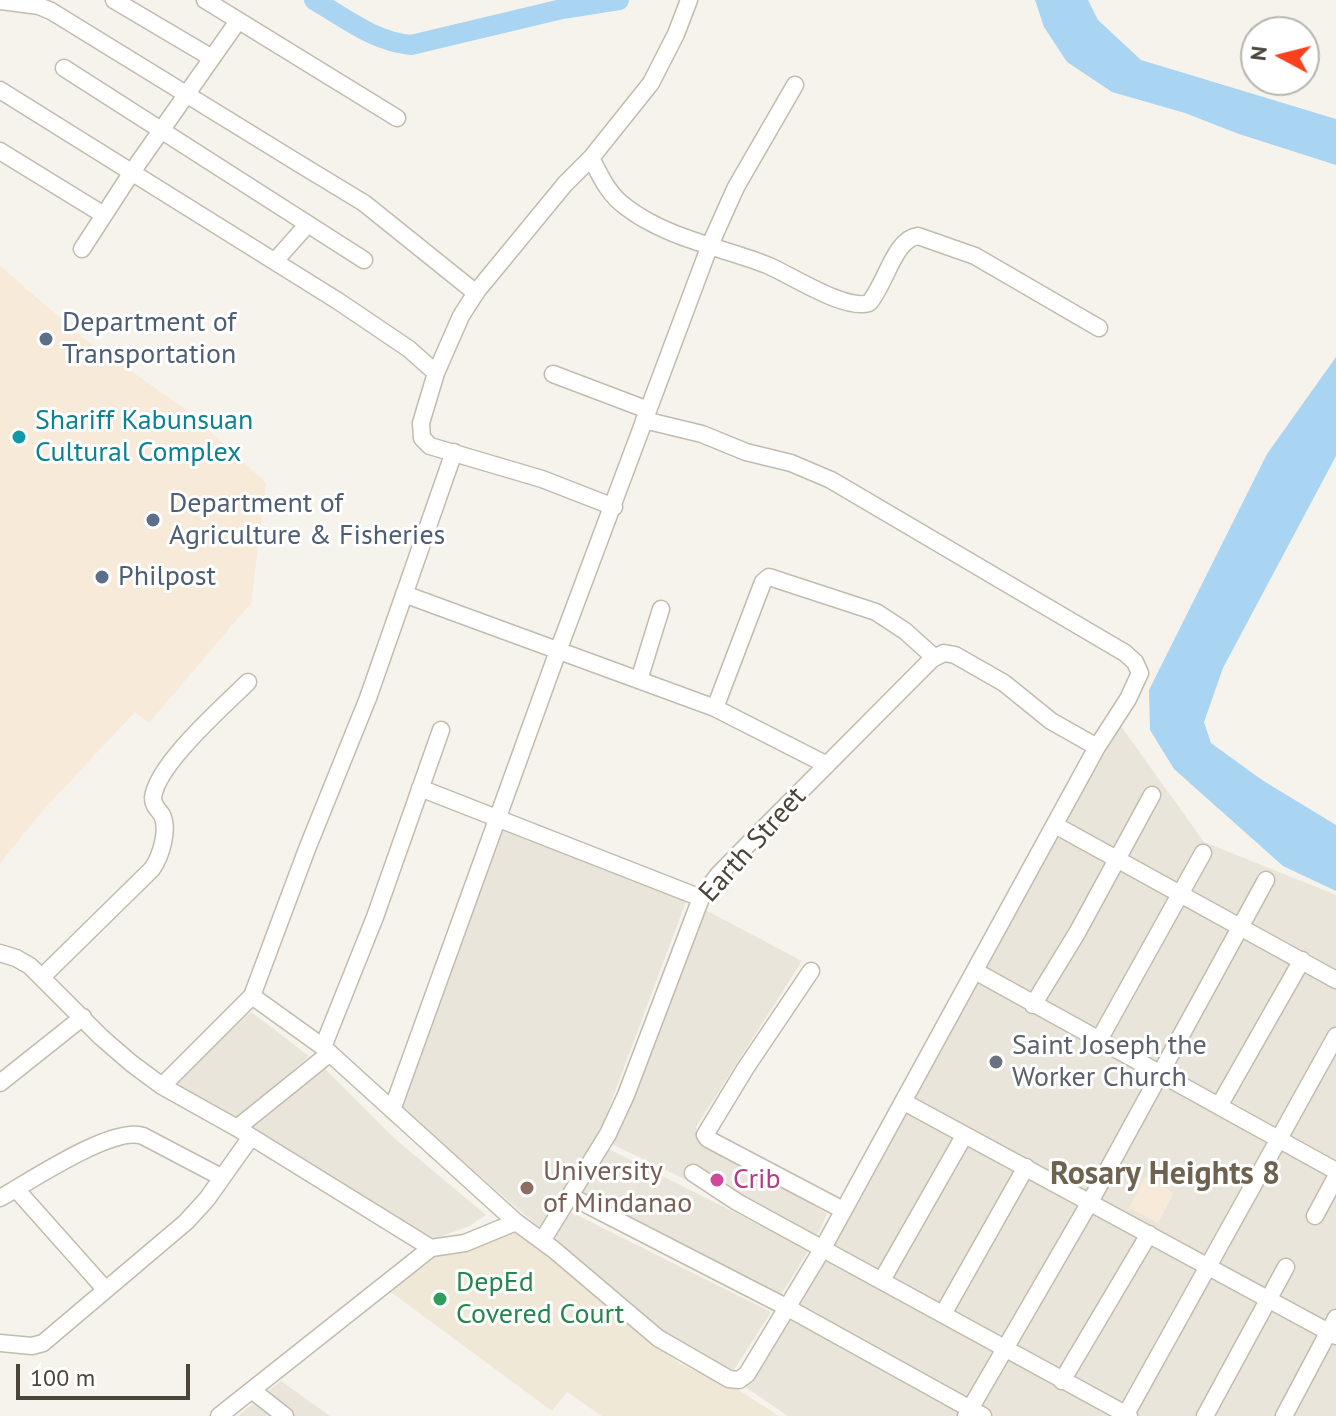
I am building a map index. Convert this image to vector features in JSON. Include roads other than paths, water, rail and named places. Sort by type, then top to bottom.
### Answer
[{"type":"street","points":[[114,0],[212,58]]},
{"type":"street","points":[[205,0],[397,118]]},
{"type":"street","points":[[0,1],[39,6],[51,11],[187,94],[364,203],[476,293]]},
{"type":"street","points":[[614,507],[542,479],[430,446],[422,438],[421,423],[452,333],[476,293],[651,83],[676,34],[688,1]]},
{"type":"street","points":[[82,249],[238,21]]},
{"type":"street","points":[[64,68],[364,260]]},
{"type":"street","points":[[392,1110],[558,651],[710,245],[736,187],[795,85]]},
{"type":"street","points":[[0,90],[384,331],[436,373]]},
{"type":"street","points":[[0,151],[104,215]]},
{"type":"street","points":[[591,158],[609,191],[624,206],[674,232],[768,265],[859,305],[869,303],[880,289],[904,240],[911,236],[926,237],[975,256],[1099,328]]},
{"type":"street","points":[[275,261],[307,225]]},
{"type":"street","points":[[252,996],[327,1050],[516,1222],[658,1338],[729,1379],[739,1380],[747,1374],[823,1248],[1097,747],[1139,679],[1139,668],[1125,653],[996,580],[831,480],[791,463],[746,452],[646,415],[553,374]]},
{"type":"street","points":[[162,1086],[252,996],[368,698],[454,452]]},
{"type":"street","points":[[715,708],[763,582],[769,577],[876,612],[905,631],[934,657],[944,653],[955,655],[1004,683],[1051,721],[1097,747]]},
{"type":"street","points":[[404,594],[715,708],[827,765]]},
{"type":"street","points":[[639,680],[661,609]]},
{"type":"street","name":"Earth Street","points":[[542,1241],[572,1197],[608,1134],[626,1095],[701,898],[718,875],[934,657]]},
{"type":"street","points":[[42,977],[152,869],[165,830],[153,799],[161,777],[191,740],[248,682]]},
{"type":"street","points":[[0,1343],[32,1346],[43,1343],[186,1222],[207,1199],[244,1132],[327,1050],[441,730]]},
{"type":"street","points":[[420,788],[701,898]]},
{"type":"street","points":[[1033,1005],[1077,933],[1152,795]]},
{"type":"street","points":[[1055,825],[1336,980]]},
{"type":"street","points":[[1099,1040],[1203,853]]},
{"type":"street","points":[[572,1197],[788,1308],[973,1414],[1266,880]]},
{"type":"street","points":[[0,953],[16,958],[42,977],[131,1063],[162,1086],[244,1132],[431,1248]]},
{"type":"street","points":[[1219,1106],[1302,960]]},
{"type":"street","points":[[811,971],[711,1121],[705,1136],[843,1210]]},
{"type":"street","points":[[975,971],[1336,1174],[1315,1216]]},
{"type":"street","points":[[0,1083],[83,1017]]},
{"type":"street","points":[[693,1173],[737,1202],[1127,1415],[1336,1036]]},
{"type":"street","points":[[904,1102],[1267,1299],[1334,1329],[1284,1416]]},
{"type":"street","points":[[0,1198],[104,1142],[133,1133],[221,1177]]},
{"type":"street","points":[[882,1280],[964,1136]]},
{"type":"street","points":[[943,1314],[1026,1167]]},
{"type":"street","points":[[16,1189],[105,1289]]},
{"type":"street","points":[[219,1416],[431,1248],[465,1243],[516,1222]]},
{"type":"street","points":[[1062,1381],[1149,1234]]},
{"type":"street","points":[[1205,1416],[1286,1267]]},
{"type":"street","points":[[253,1391],[285,1416]]},
{"type":"water","points":[[1035,0],[1088,0],[1098,20],[1141,60],[1240,90],[1240,96],[1260,96],[1336,119],[1336,165],[1185,113],[1112,92],[1067,62],[1044,27]]},
{"type":"water","points":[[1336,357],[1336,456],[1223,668],[1204,722],[1211,743],[1262,780],[1336,825],[1336,891],[1283,866],[1174,769],[1150,730],[1149,690],[1267,454]]},
{"type":"waterway","points":[[314,0],[372,34],[411,45],[562,9],[619,0]]},
{"type":"place","name":"Department of Transportation","points":[[46,339]]},
{"type":"place","name":"Shariff Kabunsuan Cultural Complex","points":[[19,437]]},
{"type":"place","name":"Department of Agriculture & Fisheries","points":[[153,520]]},
{"type":"place","name":"Philpost","points":[[102,577]]},
{"type":"place","name":"Saint Joseph the Worker Church","points":[[996,1062]]},
{"type":"place","name":"Crib","points":[[717,1180]]},
{"type":"place","name":"University of Mindanao","points":[[527,1188]]},
{"type":"place","name":"DepEd Covered Court","points":[[440,1299]]},
{"type":"district","name":"Rosary Heights 8","points":[[1165,1175]]}]
